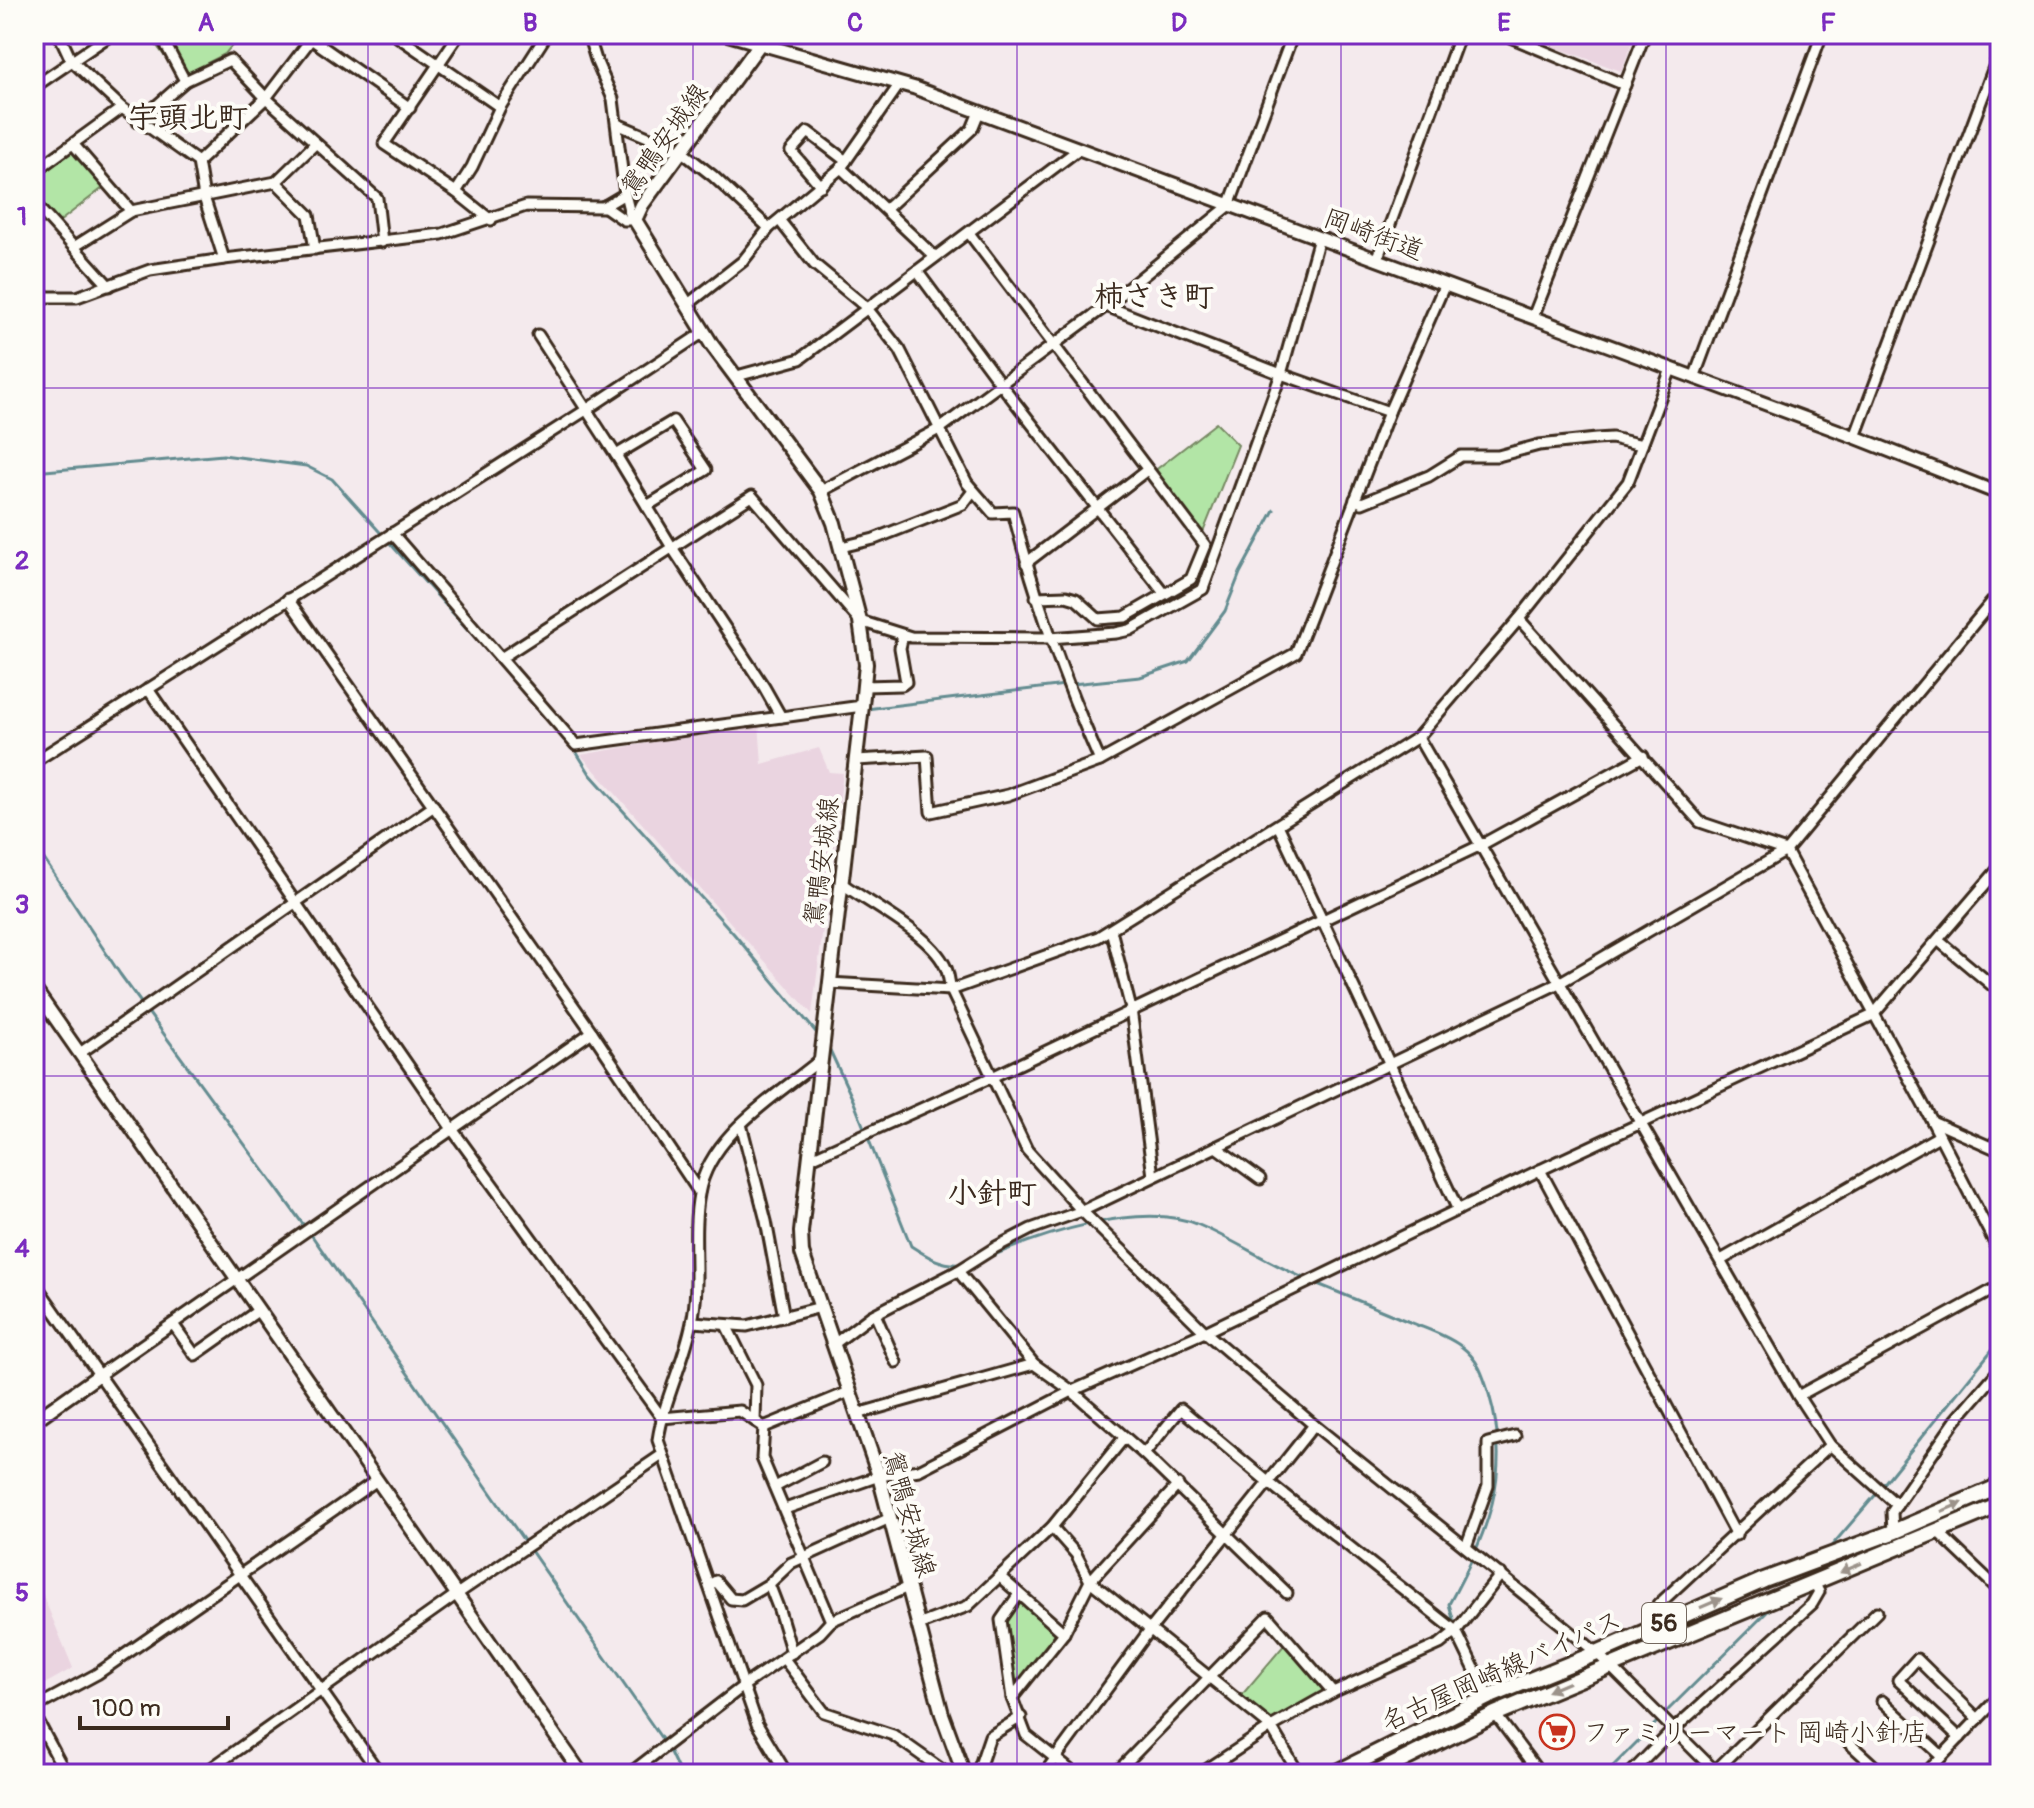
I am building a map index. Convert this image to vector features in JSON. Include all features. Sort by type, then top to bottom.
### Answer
[{"type":"main road","name":"鴛鴨安城線","points":[[764,40],[642,205],[635,220],[704,332],[821,491],[841,547],[860,621],[866,664],[864,686],[801,1232],[802,1253],[879,1476],[942,1714],[964,1774]]},
{"type":"main road","name":"名古屋岡崎線バイパス","points":[[1334,1774],[1488,1697],[1764,1580],[1893,1532],[2000,1486]]},
{"type":"main road","name":"名古屋岡崎線バイパス","points":[[1375,1774],[1495,1714],[2000,1505]]},
{"type":"main road","points":[[1885,1553],[1893,1532],[1900,1539],[1910,1541]]},
{"type":"street","points":[[59,34],[71,60],[122,108],[198,162],[204,197],[224,259]]},
{"type":"street","points":[[34,87],[112,34]]},
{"type":"street","points":[[160,34],[185,81]]},
{"type":"street","points":[[394,34],[500,107]]},
{"type":"street","points":[[459,34],[384,144],[456,192],[491,220]]},
{"type":"street","points":[[456,192],[472,167],[500,107],[547,34]]},
{"type":"street","points":[[588,34],[613,99],[625,194],[630,214],[635,220]]},
{"type":"street","name":"岡崎街道","points":[[726,34],[764,40],[979,112],[1855,437],[2000,494]]},
{"type":"street","points":[[821,491],[941,428],[1106,306],[1229,206],[1293,34]]},
{"type":"street","points":[[1377,260],[1460,34]]},
{"type":"street","points":[[1503,34],[1625,85]]},
{"type":"street","points":[[1533,317],[1645,34]]},
{"type":"street","points":[[1694,378],[1822,34]]},
{"type":"street","points":[[198,162],[266,98],[310,36],[410,108]]},
{"type":"street","points":[[1855,437],[2000,51]]},
{"type":"street","points":[[138,122],[185,81],[230,60],[266,98],[377,198],[382,242]]},
{"type":"street","points":[[687,305],[743,261],[769,228],[844,165],[899,85]]},
{"type":"street","points":[[34,172],[122,108]]},
{"type":"street","points":[[886,209],[972,129],[979,112]]},
{"type":"street","points":[[617,124],[681,151],[769,228]]},
{"type":"street","points":[[821,186],[791,151],[808,132],[935,257]]},
{"type":"street","points":[[74,247],[131,211],[276,182],[315,144]]},
{"type":"street","points":[[74,145],[131,211]]},
{"type":"street","points":[[737,376],[800,359],[1079,149]]},
{"type":"street","points":[[276,182],[309,215],[315,249]]},
{"type":"street","points":[[34,288],[47,297],[77,297],[150,270],[442,234],[526,206],[604,206],[625,194]]},
{"type":"street","points":[[34,203],[109,286]]},
{"type":"street","points":[[604,206],[624,220],[635,220]]},
{"type":"street","points":[[780,221],[814,264],[866,307],[900,350],[973,491],[993,513],[1013,512],[1036,597],[1065,683],[1100,761]]},
{"type":"street","points":[[969,233],[1205,545],[1191,579],[1125,617],[1098,619],[1076,599],[1066,596],[1036,597]]},
{"type":"street","points":[[501,658],[752,496],[860,621],[903,635],[936,639],[1050,638],[1130,630],[1203,589],[1281,374],[1319,238]]},
{"type":"street","points":[[917,271],[1164,593]]},
{"type":"street","points":[[856,760],[927,756],[931,812],[1008,795],[1100,761],[1296,653],[1389,412],[1445,284]]},
{"type":"street","points":[[1106,306],[1389,412]]},
{"type":"street","points":[[34,762],[704,332]]},
{"type":"street","points":[[538,335],[781,717]]},
{"type":"street","points":[[829,983],[951,990],[1111,930],[1418,737],[1519,619],[1628,482],[1671,369]]},
{"type":"street","points":[[616,455],[673,421],[706,470],[647,506]]},
{"type":"street","points":[[1355,499],[1362,503],[1429,476],[1461,456],[1498,456],[1539,445],[1612,438],[1642,445]]},
{"type":"street","points":[[1026,563],[1147,470]]},
{"type":"street","points":[[841,547],[874,539],[963,504],[973,491]]},
{"type":"street","points":[[388,535],[576,745],[862,706]]},
{"type":"street","points":[[834,1344],[875,1314],[1031,1229],[1082,1211],[1559,983],[1786,851],[2000,592]]},
{"type":"street","points":[[288,599],[592,1032],[699,1192]]},
{"type":"street","points":[[1519,619],[1700,822],[1786,851],[2000,1253]]},
{"type":"street","points":[[864,686],[902,685],[906,682],[900,648],[903,635]]},
{"type":"street","points":[[148,689],[452,1129],[662,1418]]},
{"type":"street","points":[[1418,737],[1798,1396],[1830,1445],[1897,1505]]},
{"type":"street","points":[[809,1159],[992,1077],[1481,845],[1643,756]]},
{"type":"street","points":[[80,1053],[434,806]]},
{"type":"street","points":[[1278,825],[1458,1210]]},
{"type":"street","points":[[785,1509],[879,1476],[919,1470],[1072,1391],[1205,1332],[1641,1122],[1873,1015],[2000,867]]},
{"type":"street","points":[[841,883],[919,935],[946,967],[951,990],[1027,1150],[1082,1211],[1205,1332],[1314,1425],[1597,1653],[1717,1773],[1877,1612]]},
{"type":"street","points":[[1111,930],[1131,1009],[1153,1176]]},
{"type":"street","points":[[1939,941],[2000,992]]},
{"type":"street","points":[[34,988],[582,1774]]},
{"type":"street","points":[[34,1421],[592,1032]]},
{"type":"street","points":[[787,1774],[757,1724],[746,1684],[658,1440],[662,1418],[693,1322],[699,1192],[716,1153],[730,1133],[820,1060]]},
{"type":"street","points":[[1932,1121],[1996,1148],[2000,1136]]},
{"type":"street","points":[[741,1124],[766,1221],[784,1317]]},
{"type":"street","points":[[1721,1260],[1939,1136]]},
{"type":"street","points":[[1216,1147],[1260,1179]]},
{"type":"street","points":[[1540,1170],[1736,1535]]},
{"type":"street","points":[[958,1271],[1034,1364],[1072,1391],[1144,1454],[1287,1593]]},
{"type":"street","points":[[34,1282],[380,1774]]},
{"type":"street","points":[[1798,1396],[2000,1286]]},
{"type":"street","points":[[693,1322],[747,1326],[821,1307]]},
{"type":"street","points":[[173,1324],[195,1355],[259,1310]]},
{"type":"street","points":[[875,1314],[896,1362]]},
{"type":"street","points":[[726,1325],[756,1385],[762,1458],[831,1621]]},
{"type":"street","points":[[857,1414],[1034,1364]]},
{"type":"street","points":[[1893,1532],[1892,1512],[1956,1420],[2000,1369]]},
{"type":"street","points":[[760,1424],[849,1392]]},
{"type":"street","points":[[1144,1454],[1181,1409],[1456,1631],[1488,1697]]},
{"type":"street","points":[[662,1418],[740,1411],[760,1424]]},
{"type":"street","points":[[1044,1774],[1149,1631],[1314,1425]]},
{"type":"street","points":[[1466,1547],[1488,1486],[1488,1443],[1515,1436]]},
{"type":"street","points":[[918,1625],[968,1606],[1052,1527],[1124,1438]]},
{"type":"street","points":[[1660,1625],[1656,1612],[1658,1605],[1830,1445]]},
{"type":"street","points":[[203,1774],[457,1594],[662,1455]]},
{"type":"street","points":[[775,1487],[822,1462]]},
{"type":"street","points":[[66,1774],[34,1711],[97,1674],[377,1480]]},
{"type":"street","points":[[1012,1698],[1064,1633],[1090,1581],[1178,1485]]},
{"type":"street","points":[[709,1585],[716,1581],[731,1599],[742,1600],[769,1584],[791,1563],[890,1518]]},
{"type":"street","points":[[1052,1527],[1076,1554],[1090,1581],[1271,1727],[1299,1774]]},
{"type":"street","points":[[1937,1531],[2000,1591]]},
{"type":"street","points":[[1200,1774],[1271,1727],[1333,1692],[1440,1644],[1456,1631],[1501,1574]]},
{"type":"street","points":[[999,1576],[1064,1633]]},
{"type":"street","points":[[769,1584],[788,1656],[824,1712],[893,1735],[948,1774]]},
{"type":"street","points":[[1630,1774],[1674,1729],[1812,1604],[1819,1592],[1815,1584]]},
{"type":"street","points":[[629,1774],[746,1684],[820,1633],[831,1621],[908,1587]]},
{"type":"street","points":[[1019,1594],[1001,1620],[1012,1698],[1026,1735],[1075,1774]]},
{"type":"street","points":[[1115,1774],[1268,1617],[1333,1692]]},
{"type":"street","points":[[1960,1738],[1898,1680],[1917,1659],[1978,1719]]},
{"type":"street","points":[[1925,1774],[2000,1696]]},
{"type":"street","points":[[1882,1701],[1942,1756]]},
{"type":"street","points":[[1495,1714],[1540,1774]]},
{"type":"street","points":[[977,1774],[990,1736],[1021,1717]]},
{"type":"street","points":[[1848,1742],[1883,1774]]},
{"type":"shaded area","points":[[1519,34],[1636,34],[1621,71]]},
{"type":"shaded area","points":[[759,723],[762,764],[819,748],[829,772],[843,773],[812,1014],[581,755]]},
{"type":"shaded area","points":[[34,1574],[73,1668],[34,1690]]},
{"type":"green space","points":[[148,34],[236,34],[239,37],[225,54],[180,77]]},
{"type":"green space","points":[[74,151],[104,187],[59,222],[34,197],[34,180]]},
{"type":"green space","points":[[1216,423],[1238,445],[1202,535],[1153,472]]},
{"type":"green space","points":[[1021,1601],[1060,1634],[1014,1687],[1004,1622]]},
{"type":"green space","points":[[1285,1644],[1325,1691],[1271,1722],[1241,1696]]},
{"type":"waterway","points":[[34,472],[223,455],[306,466],[332,479],[524,692]]},
{"type":"waterway","points":[[1072,684],[1140,677],[1188,661],[1225,611],[1240,573],[1274,510]]},
{"type":"waterway","points":[[866,709],[1065,685]]},
{"type":"waterway","points":[[779,722],[827,715]]},
{"type":"waterway","points":[[572,745],[590,774],[734,934],[820,1037]]},
{"type":"waterway","points":[[34,844],[120,974],[305,1227]]},
{"type":"waterway","points":[[828,1046],[911,1246],[942,1262],[962,1264]]},
{"type":"waterway","points":[[985,1259],[1061,1231],[1120,1218],[1149,1216],[1176,1218],[1199,1225],[1308,1280]]},
{"type":"waterway","points":[[310,1233],[664,1742]]},
{"type":"waterway","points":[[1315,1283],[1451,1340],[1472,1357],[1482,1374],[1496,1423],[1497,1477],[1485,1528],[1449,1604],[1455,1626]]},
{"type":"waterway","points":[[1882,1486],[2000,1340]]},
{"type":"waterway","points":[[1828,1550],[1878,1492]]},
{"type":"waterway","points":[[1797,1582],[1809,1570]]},
{"type":"waterway","points":[[1664,1714],[1775,1604]]},
{"type":"waterway","points":[[1605,1774],[1659,1720]]},
{"type":"waterway","points":[[668,1748],[680,1774]]},
{"type":"place","name":"ファミリーマート 岡崎小針店","points":[[1557,1732]]},
{"type":"district","name":"宇頭北町","points":[[188,117]]},
{"type":"district","name":"柿さき町","points":[[1154,296]]},
{"type":"district","name":"小針町","points":[[992,1193]]}]
